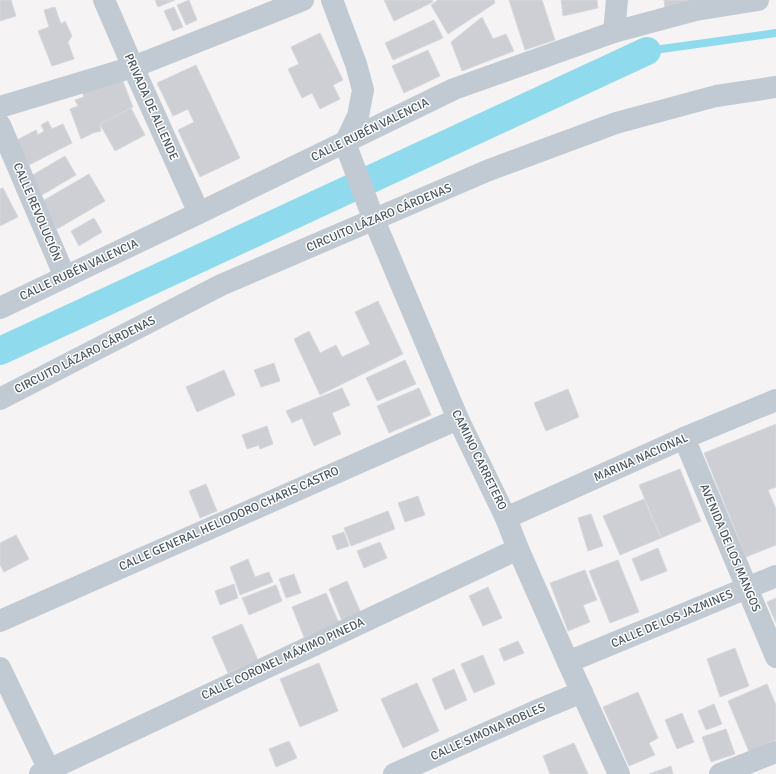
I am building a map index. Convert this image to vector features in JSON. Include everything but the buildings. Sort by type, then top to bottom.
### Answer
[{"type":"street","name":"PRIVADA DE ALLENDE","points":[[104,0],[200,213]]},
{"type":"street","points":[[0,107],[133,67],[303,0]]},
{"type":"street","points":[[332,0],[356,64],[363,90],[358,116],[347,148]]},
{"type":"street","points":[[614,32],[617,0]]},
{"type":"street","name":"CALLE RUBÉN VALENCIA","points":[[0,308],[200,213],[347,148],[454,89],[614,32],[696,10],[758,0]]},
{"type":"street","name":"CIRCUITO LÁZARO CÁRDENAS","points":[[0,399],[221,285],[371,214],[616,123],[716,96],[776,87]]},
{"type":"street","name":"CALLE REVOLUCIÓN","points":[[0,125],[65,277]]},
{"type":"street","name":"CAMINO CARRETERO","points":[[347,148],[371,214],[458,419],[506,518],[518,549],[568,662],[620,774]]},
{"type":"street","name":"MARINA NACIONAL","points":[[506,518],[684,438],[776,400]]},
{"type":"street","name":"CALLE GENERAL HELIODORO CHARIS CASTRO","points":[[0,621],[458,419]]},
{"type":"street","name":"AVENIDA DE LOS MANGOS","points":[[684,438],[776,657]]},
{"type":"street","name":"CALLE CORONEL MÁXIMO PINEDA","points":[[47,773],[518,549]]},
{"type":"street","name":"CALLE DE LOS JAZMINES","points":[[568,662],[776,576]]},
{"type":"street","points":[[0,668],[47,773]]},
{"type":"street","name":"CALLE SIMONA ROBLES","points":[[394,774],[582,692]]},
{"type":"street","points":[[720,774],[776,752]]},
{"type":"waterway","points":[[647,51],[776,33]]},
{"type":"waterway","points":[[0,351],[647,51]]}]
